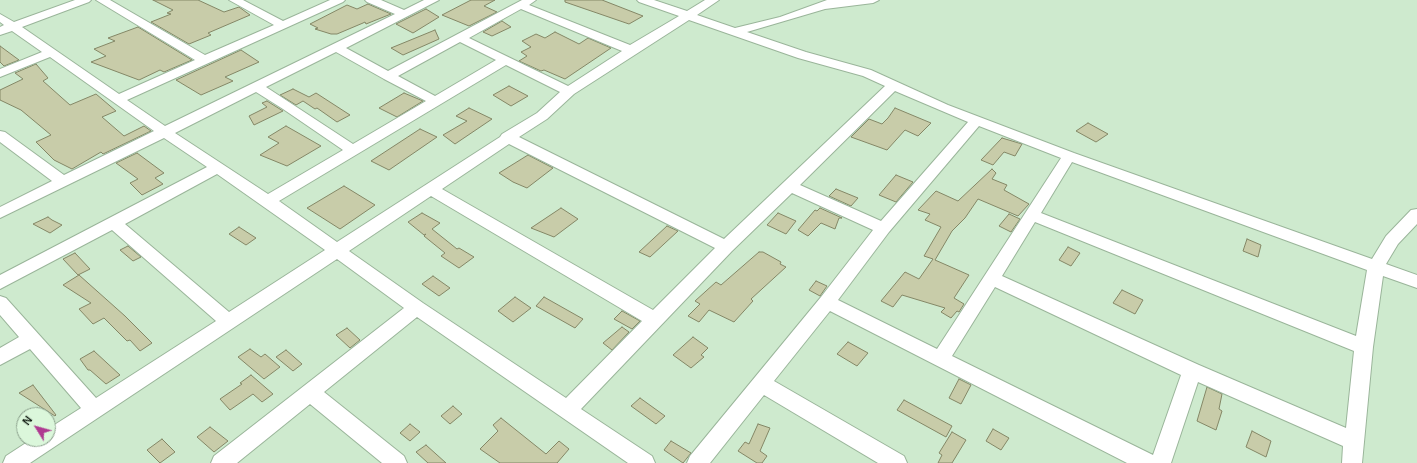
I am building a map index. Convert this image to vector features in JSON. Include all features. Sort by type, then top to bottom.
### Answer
[{"type":"street","points":[[7,29],[85,0]]},
{"type":"street","points":[[102,0],[204,60]]},
{"type":"street","points":[[235,0],[283,25]]},
{"type":"street","points":[[118,99],[338,0]]},
{"type":"street","points":[[371,0],[404,14]]},
{"type":"street","points":[[0,213],[163,131],[433,0]]},
{"type":"street","points":[[643,0],[733,32],[846,66],[894,85],[943,108],[1069,156],[1270,227],[1417,282]]},
{"type":"street","points":[[14,463],[94,408],[430,189],[507,137],[542,116],[569,91],[631,50],[713,0]]},
{"type":"street","points":[[733,32],[784,19],[824,6],[836,0]]},
{"type":"street","points":[[824,6],[873,0]]},
{"type":"street","points":[[388,76],[525,3],[631,50]]},
{"type":"street","points":[[0,17],[7,29],[50,53],[217,168],[268,201],[417,308],[645,463]]},
{"type":"street","points":[[460,38],[569,91]]},
{"type":"street","points":[[335,47],[435,100]]},
{"type":"street","points":[[0,73],[50,53]]},
{"type":"street","points":[[268,201],[435,100],[505,60]]},
{"type":"street","points":[[567,410],[726,247],[894,85]]},
{"type":"street","points":[[255,86],[288,106],[352,150]]},
{"type":"street","points":[[697,463],[827,302],[883,228],[976,120]]},
{"type":"street","points":[[0,135],[63,182]]},
{"type":"street","points":[[507,137],[726,247]]},
{"type":"street","points":[[941,358],[993,279],[1069,156]]},
{"type":"street","points":[[0,283],[217,168]]},
{"type":"street","points":[[790,186],[883,228]]},
{"type":"street","points":[[430,189],[655,320]]},
{"type":"street","points":[[1352,463],[1364,347],[1376,267],[1392,240],[1417,214]]},
{"type":"street","points":[[1032,215],[1364,347]]},
{"type":"street","points":[[114,223],[228,321]]},
{"type":"street","points":[[993,279],[1192,371],[1354,441]]},
{"type":"street","points":[[827,302],[1148,463]]},
{"type":"street","points":[[0,304],[94,408]]},
{"type":"street","points":[[221,463],[417,308]]},
{"type":"street","points":[[0,356],[31,339]]},
{"type":"street","points":[[1161,463],[1192,371]]},
{"type":"street","points":[[762,384],[897,463]]},
{"type":"street","points":[[310,392],[397,463]]},
{"type":"building","points":[[153,0],[198,0],[224,12],[239,7],[250,15],[208,33],[211,35],[189,44],[151,22],[171,14],[167,13],[173,10]]},
{"type":"building","points":[[471,0],[495,0],[484,6],[497,12],[469,26],[442,15]]},
{"type":"building","points":[[565,0],[602,0],[643,16],[629,24],[565,2]]},
{"type":"building","points":[[368,4],[391,14],[366,24],[365,22],[337,34],[331,34],[315,29],[318,28],[310,24],[347,5],[357,9]]},
{"type":"building","points":[[426,9],[439,17],[413,33],[396,24]]},
{"type":"building","points":[[502,21],[511,27],[492,36],[483,32]]},
{"type":"building","points":[[138,27],[192,60],[164,72],[160,70],[139,80],[91,62],[106,56],[94,49],[115,41],[108,38]]},
{"type":"building","points":[[435,30],[439,39],[403,55],[391,48]]},
{"type":"building","points":[[555,32],[579,44],[588,38],[611,48],[565,79],[544,70],[541,71],[519,61],[527,56],[521,52],[531,47],[522,41],[536,34],[545,38]]},
{"type":"building","points":[[0,46],[19,60],[4,66],[0,62]]},
{"type":"building","points":[[241,50],[259,62],[225,77],[233,81],[201,95],[176,80]]},
{"type":"building","points":[[36,64],[48,78],[43,81],[70,105],[96,94],[116,111],[102,117],[124,136],[144,126],[151,131],[103,154],[101,152],[72,169],[54,160],[36,142],[51,135],[21,110],[0,100],[0,90],[23,79],[15,73]]},
{"type":"building","points":[[509,86],[528,96],[511,106],[493,95]]},
{"type":"building","points":[[293,89],[309,97],[316,93],[350,115],[337,122],[317,108],[315,109],[303,101],[296,105],[280,95]]},
{"type":"building","points":[[404,93],[423,101],[397,117],[379,108]]},
{"type":"building","points":[[267,101],[283,111],[254,125],[249,116],[267,107],[262,103]]},
{"type":"building","points":[[469,108],[492,119],[455,144],[443,135],[467,121],[456,116]]},
{"type":"building","points":[[895,108],[931,123],[918,136],[905,130],[887,150],[851,137],[869,119],[882,124]]},
{"type":"building","points":[[1088,123],[1108,134],[1096,142],[1076,131]]},
{"type":"building","points":[[286,126],[321,146],[287,166],[260,155],[279,143],[268,137]]},
{"type":"building","points":[[420,129],[437,137],[389,170],[371,161]]},
{"type":"building","points":[[1002,138],[1022,144],[1015,156],[1004,152],[993,165],[981,160]]},
{"type":"building","points":[[137,153],[164,173],[155,178],[163,184],[142,195],[130,183],[138,179],[116,163]]},
{"type":"building","points":[[528,155],[553,168],[527,188],[513,182],[499,173]]},
{"type":"building","points":[[992,169],[996,173],[992,179],[1007,185],[1004,190],[1029,204],[1018,216],[978,199],[965,218],[952,231],[935,260],[969,275],[954,298],[964,304],[959,312],[957,311],[951,318],[941,312],[945,308],[902,295],[893,307],[881,301],[905,272],[919,279],[933,259],[924,256],[941,227],[925,220],[930,214],[918,210],[936,191],[958,201]]},
{"type":"building","points":[[896,175],[913,182],[896,202],[879,195]]},
{"type":"building","points":[[344,186],[375,205],[340,229],[307,208]]},
{"type":"building","points":[[836,189],[858,198],[851,206],[829,196]]},
{"type":"building","points":[[561,208],[578,219],[554,237],[531,228]]},
{"type":"building","points":[[820,208],[842,218],[839,218],[835,229],[821,223],[808,236],[798,230],[815,210],[817,211]]},
{"type":"building","points":[[422,213],[440,223],[432,229],[457,249],[459,248],[474,257],[459,268],[441,256],[445,253],[424,236],[426,234],[424,235],[408,222]]},
{"type":"building","points":[[778,213],[796,221],[786,234],[767,225]]},
{"type":"building","points":[[1009,214],[1020,219],[1011,232],[999,226]]},
{"type":"building","points":[[48,217],[62,225],[50,233],[33,224]]},
{"type":"building","points":[[667,226],[678,231],[650,257],[639,252]]},
{"type":"building","points":[[239,227],[256,238],[246,245],[229,234]]},
{"type":"building","points":[[1247,239],[1261,245],[1258,257],[1243,251]]},
{"type":"building","points":[[128,246],[141,257],[133,261],[120,250]]},
{"type":"building","points":[[1068,247],[1080,253],[1071,266],[1059,260]]},
{"type":"building","points":[[759,252],[763,252],[781,262],[780,264],[786,267],[751,299],[753,301],[734,322],[709,310],[699,322],[688,316],[700,304],[695,301],[716,282],[721,285]]},
{"type":"building","points":[[75,253],[90,269],[78,275],[63,259]]},
{"type":"building","points":[[79,275],[125,316],[152,343],[140,351],[130,340],[127,341],[104,318],[93,324],[79,309],[91,303],[63,285]]},
{"type":"building","points":[[433,276],[450,288],[439,296],[422,284]]},
{"type":"building","points":[[816,281],[827,286],[820,296],[809,290]]},
{"type":"building","points":[[1122,290],[1143,300],[1135,314],[1113,303]]},
{"type":"building","points":[[515,297],[531,308],[513,322],[498,311]]},
{"type":"building","points":[[544,297],[583,319],[575,328],[536,306]]},
{"type":"building","points":[[622,311],[640,321],[632,329],[614,319]]},
{"type":"building","points":[[622,327],[629,332],[612,350],[603,343]]},
{"type":"building","points":[[347,328],[360,340],[350,348],[336,335]]},
{"type":"building","points":[[693,337],[708,348],[701,355],[704,357],[691,368],[673,355]]},
{"type":"building","points":[[848,342],[868,353],[857,366],[837,354]]},
{"type":"building","points":[[250,349],[261,357],[265,354],[280,367],[264,379],[238,357]]},
{"type":"building","points":[[286,350],[302,364],[293,371],[276,357]]},
{"type":"building","points":[[94,351],[120,375],[106,384],[90,370],[88,370],[80,359]]},
{"type":"building","points":[[251,375],[273,394],[262,402],[253,394],[230,410],[220,399],[242,384],[240,383]]},
{"type":"building","points":[[959,379],[971,385],[961,404],[949,398]]},
{"type":"building","points":[[33,385],[50,407],[41,407],[19,393]]},
{"type":"building","points":[[1207,387],[1222,394],[1219,409],[1222,411],[1216,430],[1197,421]]},
{"type":"building","points":[[640,398],[665,416],[656,424],[631,406]]},
{"type":"building","points":[[904,400],[952,426],[946,437],[897,410]]},
{"type":"building","points":[[453,406],[462,414],[450,424],[441,416]]},
{"type":"building","points":[[501,418],[546,454],[559,441],[569,449],[557,463],[500,463],[480,449],[498,431],[493,425]]},
{"type":"building","points":[[410,424],[420,432],[410,441],[400,433]]},
{"type":"building","points":[[758,424],[770,428],[760,451],[767,456],[762,463],[757,463],[738,451],[745,442],[749,444]]},
{"type":"building","points":[[210,427],[228,441],[214,452],[197,437]]},
{"type":"building","points":[[993,429],[1009,438],[1001,450],[986,441]]},
{"type":"building","points":[[1252,431],[1271,441],[1266,457],[1246,447]]},
{"type":"building","points":[[952,432],[966,440],[952,463],[938,463],[942,455],[939,453]]},
{"type":"building","points":[[162,439],[175,452],[160,463],[147,450]]},
{"type":"building","points":[[671,441],[691,453],[683,463],[664,450]]},
{"type":"building","points":[[426,445],[446,463],[428,463],[416,452]]}]
